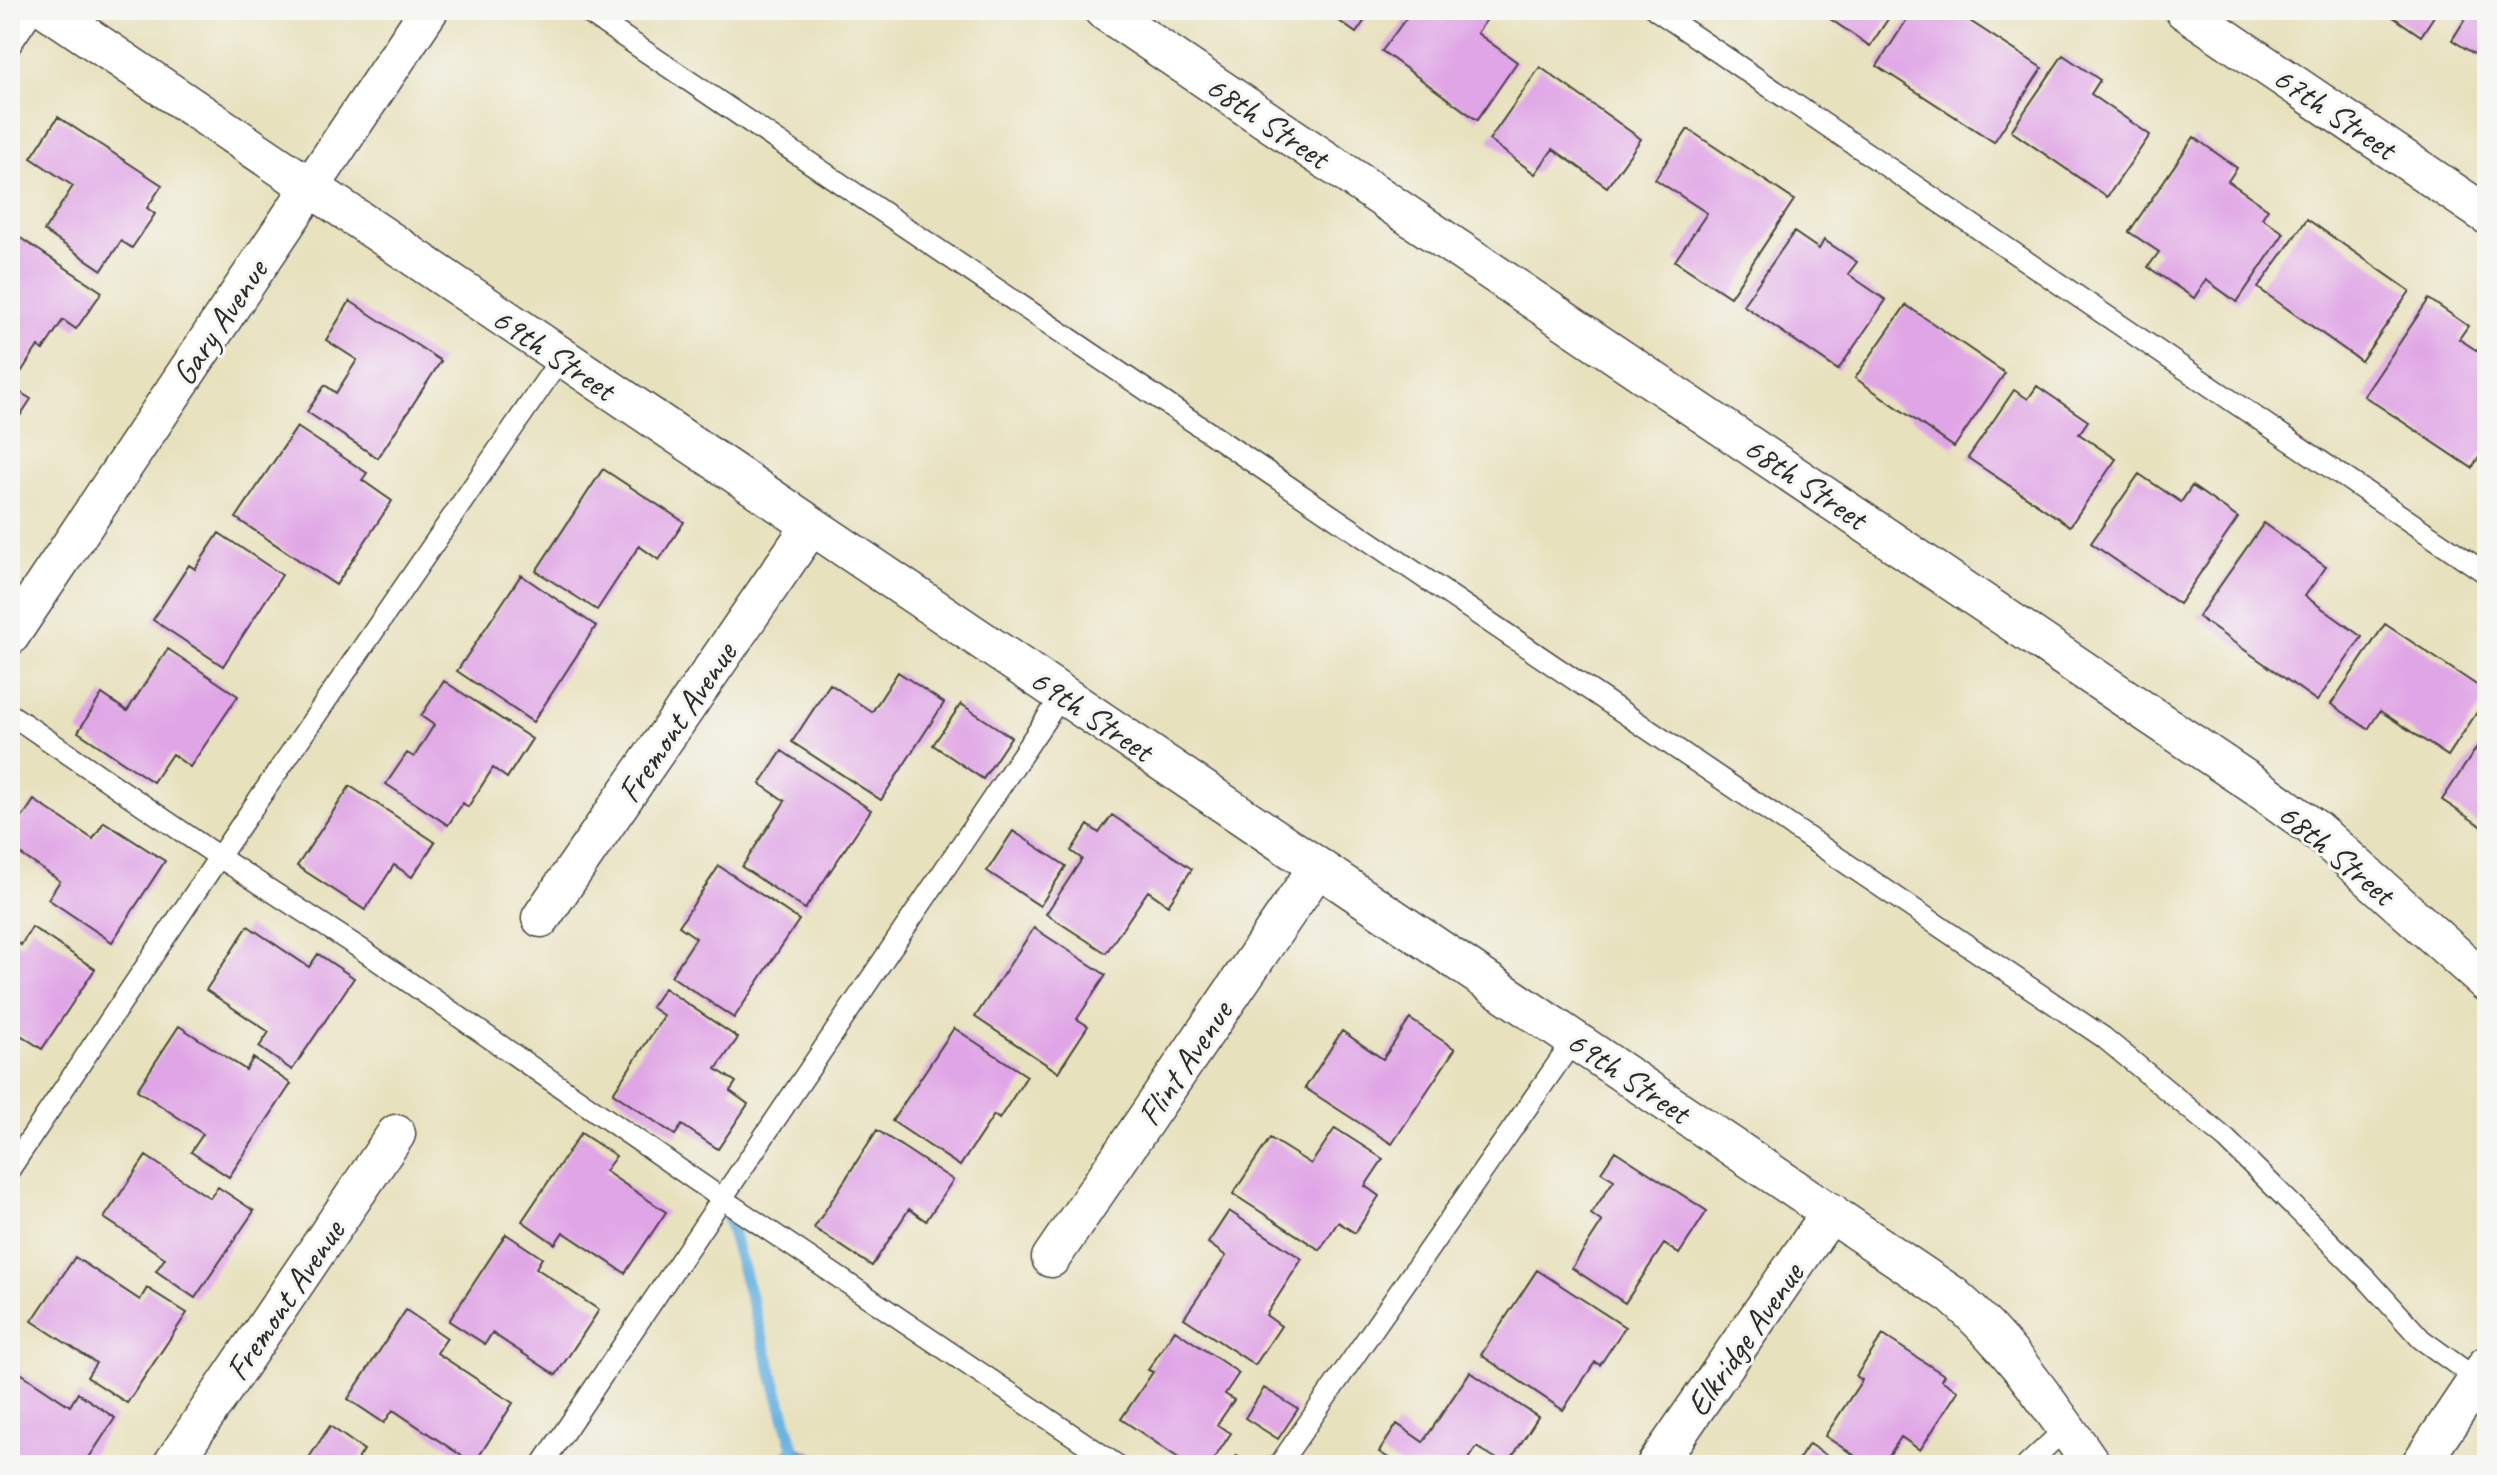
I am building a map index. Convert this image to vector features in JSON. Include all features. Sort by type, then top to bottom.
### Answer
[{"type":"street","name":"69th Street","points":[[48,10],[1952,1295],[1979,1318],[2033,1380],[2092,1465]]},
{"type":"street","name":"Gary Avenue","points":[[10,636],[429,10]]},
{"type":"street","name":"68th Street","points":[[1103,10],[2260,789],[2315,829],[2487,983]]},
{"type":"street","name":"67th Street","points":[[2184,10],[2487,215]]},
{"type":"street","name":"Fremont Avenue","points":[[541,918],[811,526]]},
{"type":"street","name":"Flint Avenue","points":[[1051,1258],[1318,867]]},
{"type":"street","name":"Fremont Avenue","points":[[172,1465],[396,1134]]},
{"type":"street","name":"Elkridge Avenue","points":[[1656,1465],[1831,1212]]},
{"type":"street","points":[[2420,1465],[2484,1377]]},
{"type":"lane","points":[[10,46],[34,10]]},
{"type":"lane","points":[[584,10],[2103,1037],[2227,1140],[2366,1278],[2421,1339],[2484,1377]]},
{"type":"lane","points":[[1656,10],[2487,574]]},
{"type":"lane","points":[[10,1169],[219,857],[561,358]]},
{"type":"lane","points":[[542,1465],[1063,694]]},
{"type":"lane","points":[[10,714],[219,857],[364,951],[721,1198],[1117,1465]]},
{"type":"lane","points":[[1279,1465],[1574,1040]]},
{"type":"lane","points":[[2027,1465],[2066,1428]]},
{"type":"water","points":[[793,1446],[840,1464],[842,1465],[764,1465]]},
{"type":"building","points":[[1324,10],[1372,10],[1356,33]]},
{"type":"building","points":[[1412,10],[1483,10],[1490,15],[1477,33],[1517,62],[1477,120],[1382,51]]},
{"type":"building","points":[[1817,10],[1894,10],[1870,46]]},
{"type":"building","points":[[1913,10],[1953,10],[2042,68],[1994,142],[1877,66]]},
{"type":"building","points":[[2383,10],[2438,10],[2421,36]]},
{"type":"building","points":[[2471,10],[2487,10],[2487,62],[2452,40]]},
{"type":"building","points":[[2063,55],[2100,80],[2091,94],[2150,135],[2107,197],[2011,131]]},
{"type":"building","points":[[1540,67],[1641,139],[1607,187],[1553,149],[1535,174],[1489,140]]},
{"type":"building","points":[[58,117],[162,185],[147,208],[155,214],[132,248],[121,241],[102,270],[44,231],[73,186],[31,158]]},
{"type":"building","points":[[1688,129],[1794,200],[1730,297],[1675,261],[1707,213],[1655,179]]},
{"type":"building","points":[[2194,137],[2237,168],[2228,181],[2268,209],[2262,218],[2284,233],[2237,302],[2206,280],[2194,298],[2148,267],[2159,252],[2129,232]]},
{"type":"building","points":[[2307,219],[2410,291],[2361,361],[2258,288]]},
{"type":"building","points":[[1794,232],[1819,249],[1824,240],[1857,262],[1848,274],[1886,300],[1838,370],[1743,305]]},
{"type":"building","points":[[13,233],[102,292],[76,329],[63,320],[43,350],[38,346],[18,377],[10,372],[10,238]]},
{"type":"building","points":[[2429,299],[2468,326],[2459,339],[2487,357],[2487,445],[2472,468],[2364,396]]},
{"type":"building","points":[[350,301],[441,361],[378,458],[307,412],[325,385],[336,393],[357,360],[326,340]]},
{"type":"building","points":[[1906,305],[2005,373],[1954,447],[1855,378]]},
{"type":"building","points":[[10,386],[31,399],[10,431]]},
{"type":"building","points":[[2037,386],[2088,421],[2079,434],[2116,459],[2070,526],[1968,458],[2014,390],[2028,399]]},
{"type":"building","points":[[297,427],[367,473],[362,480],[392,501],[336,585],[236,518]]},
{"type":"building","points":[[603,469],[684,522],[659,560],[639,546],[597,610],[536,571]]},
{"type":"building","points":[[2139,474],[2181,502],[2192,486],[2238,518],[2179,604],[2091,543]]},
{"type":"building","points":[[2264,523],[2326,567],[2305,596],[2362,637],[2317,701],[2198,617]]},
{"type":"building","points":[[219,533],[282,575],[223,666],[153,620],[189,565],[195,569]]},
{"type":"building","points":[[521,575],[596,626],[533,722],[457,671]]},
{"type":"building","points":[[2385,624],[2487,692],[2487,697],[2448,756],[2380,711],[2368,729],[2331,704]]},
{"type":"building","points":[[168,649],[238,696],[190,767],[172,754],[153,782],[78,732],[102,694],[127,711]]},
{"type":"building","points":[[898,672],[944,703],[881,800],[792,742],[830,684],[872,712]]},
{"type":"building","points":[[444,681],[532,739],[507,778],[493,768],[468,807],[463,803],[448,825],[386,784],[407,753],[414,757],[434,725],[421,716]]},
{"type":"building","points":[[961,704],[1011,737],[983,779],[933,745]]},
{"type":"building","points":[[2487,732],[2487,830],[2442,800]]},
{"type":"building","points":[[782,751],[871,810],[805,909],[742,867],[785,801],[760,784]]},
{"type":"building","points":[[350,786],[435,842],[412,877],[394,865],[365,910],[297,866]]},
{"type":"building","points":[[34,800],[93,839],[104,822],[165,861],[112,942],[48,899],[60,881],[10,847],[10,836]]},
{"type":"building","points":[[1112,815],[1192,869],[1168,905],[1148,891],[1106,953],[1046,914],[1082,859],[1071,851],[1088,825],[1099,833]]},
{"type":"building","points":[[1013,831],[1066,866],[1040,906],[987,871]]},
{"type":"building","points":[[719,866],[799,920],[734,1018],[671,976],[696,938],[679,926]]},
{"type":"building","points":[[248,926],[309,967],[318,954],[354,978],[292,1070],[259,1047],[269,1032],[206,990]]},
{"type":"building","points":[[32,927],[95,969],[42,1049],[10,1028],[10,938],[21,945]]},
{"type":"building","points":[[1034,928],[1106,975],[1077,1019],[1088,1026],[1058,1072],[975,1017]]},
{"type":"building","points":[[664,988],[738,1038],[716,1069],[736,1082],[730,1091],[748,1104],[718,1149],[682,1125],[675,1135],[613,1093],[664,1016],[651,1007]]},
{"type":"building","points":[[1410,1019],[1455,1049],[1392,1144],[1305,1088],[1342,1031],[1383,1059]]},
{"type":"building","points":[[179,1026],[246,1070],[253,1058],[291,1084],[229,1177],[191,1152],[203,1134],[137,1090]]},
{"type":"building","points":[[954,1028],[1027,1076],[999,1119],[994,1115],[960,1166],[892,1121]]},
{"type":"building","points":[[1335,1128],[1383,1159],[1365,1186],[1379,1196],[1355,1233],[1338,1222],[1320,1250],[1233,1194],[1270,1138],[1311,1164]]},
{"type":"building","points":[[877,1130],[953,1180],[926,1221],[909,1209],[872,1266],[814,1228]]},
{"type":"building","points":[[581,1133],[616,1156],[605,1171],[666,1212],[625,1273],[563,1232],[555,1244],[522,1221]]},
{"type":"building","points":[[1615,1151],[1707,1211],[1679,1254],[1664,1244],[1625,1303],[1572,1268],[1602,1222],[1591,1214],[1614,1180],[1601,1172]]},
{"type":"building","points":[[146,1156],[210,1198],[218,1187],[254,1211],[195,1298],[156,1271],[165,1258],[104,1218]]},
{"type":"building","points":[[1229,1211],[1302,1259],[1266,1315],[1281,1326],[1255,1365],[1184,1318],[1226,1256],[1208,1243]]},
{"type":"building","points":[[506,1234],[542,1258],[536,1268],[599,1310],[556,1375],[492,1333],[485,1344],[449,1321]]},
{"type":"building","points":[[75,1257],[140,1300],[147,1288],[187,1313],[127,1403],[87,1377],[96,1363],[32,1321]]},
{"type":"building","points":[[1537,1270],[1625,1327],[1600,1365],[1595,1362],[1563,1410],[1481,1355]]},
{"type":"building","points":[[406,1310],[447,1338],[437,1353],[513,1403],[474,1464],[393,1410],[384,1423],[348,1399]]},
{"type":"building","points":[[1175,1330],[1239,1373],[1225,1394],[1234,1400],[1217,1425],[1231,1433],[1210,1465],[1189,1465],[1121,1419],[1153,1372],[1148,1370]]},
{"type":"building","points":[[1883,1335],[1944,1375],[1941,1380],[1958,1391],[1920,1450],[1901,1437],[1883,1465],[1869,1465],[1825,1436],[1862,1380],[1856,1376]]},
{"type":"building","points":[[10,1366],[70,1406],[78,1393],[115,1418],[84,1465],[20,1465],[10,1458]]},
{"type":"building","points":[[1470,1372],[1538,1417],[1507,1465],[1477,1447],[1465,1465],[1400,1465],[1379,1452],[1397,1424],[1423,1442]]},
{"type":"building","points":[[1264,1388],[1298,1409],[1278,1439],[1245,1418]]},
{"type":"building","points":[[330,1426],[364,1450],[358,1459],[367,1465],[304,1465]]},
{"type":"building","points":[[1809,1444],[1841,1465],[1795,1465]]},
{"type":"building","points":[[1237,1455],[1252,1465],[1230,1465]]},
{"type":"waterway","points":[[728,1218],[793,1446]]}]
